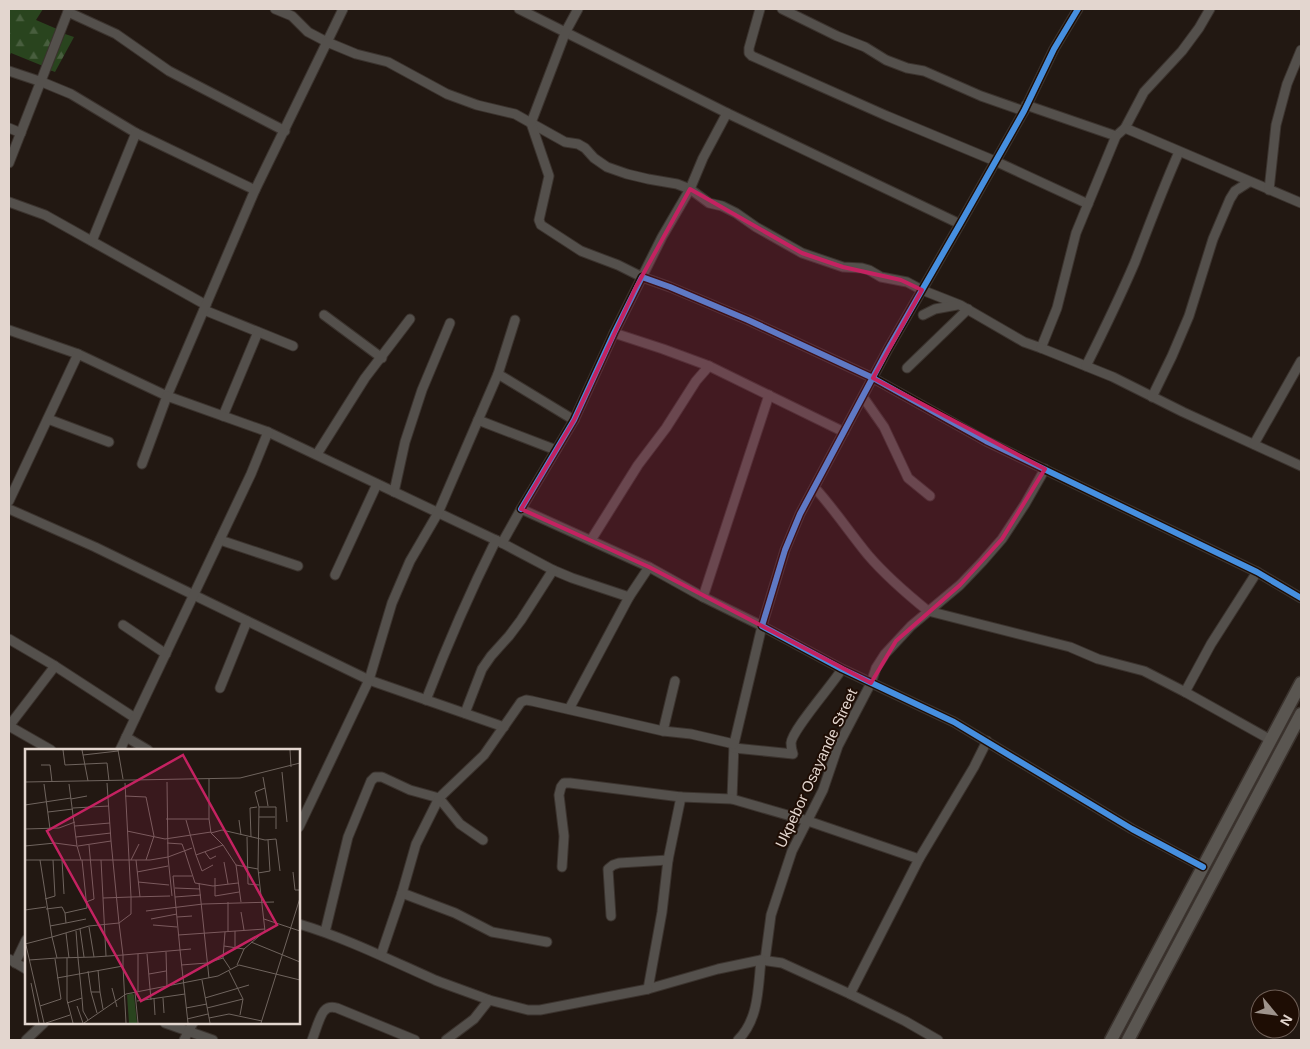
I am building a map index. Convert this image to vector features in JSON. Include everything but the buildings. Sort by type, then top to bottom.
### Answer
[{"type":"highway","points":[[1111,1040],[1301,683]]},
{"type":"highway","points":[[1128,1040],[1301,714]]},
{"type":"street","points":[[275,9],[292,16],[308,32],[327,42],[374,60],[388,62],[447,94],[477,106],[515,114],[565,142],[578,144],[585,148],[594,158],[607,167],[648,180],[678,184],[690,189],[709,203],[722,206],[736,213],[756,228],[802,253],[843,267],[862,268],[890,280],[901,280],[964,307],[1024,342],[1112,377],[1301,466]]},
{"type":"street","points":[[142,464],[168,396],[255,190],[343,9]]},
{"type":"street","points":[[519,9],[727,113],[960,224]]},
{"type":"street","points":[[578,9],[566,32],[531,123],[549,176],[539,220],[541,225],[581,251],[748,320],[873,378],[986,441],[1257,572],[1301,598]]},
{"type":"street","points":[[760,9],[749,48],[749,53],[752,56],[887,116],[995,161],[1088,204]]},
{"type":"street","points":[[782,9],[837,36],[865,47],[886,60],[907,68],[924,70],[981,96],[1116,136]]},
{"type":"street","points":[[732,799],[734,746],[762,626],[792,532],[873,378],[1025,108],[1054,49],[1078,9]]},
{"type":"street","points":[[1041,348],[1057,308],[1076,233],[1116,136],[1124,128],[1144,92],[1182,51],[1210,9]]},
{"type":"street","points":[[9,163],[69,10],[116,34],[169,71],[285,131]]},
{"type":"street","points":[[1269,190],[1276,125],[1287,84],[1301,50]]},
{"type":"street","points":[[9,71],[71,94],[136,133],[255,190]]},
{"type":"street","points":[[426,700],[447,643],[499,541],[521,509],[574,420],[636,287],[690,189],[703,158],[727,113]]},
{"type":"street","points":[[9,128],[21,133]]},
{"type":"street","points":[[1124,128],[1301,203]]},
{"type":"street","points":[[92,241],[136,133]]},
{"type":"street","points":[[1086,366],[1130,271],[1179,152]]},
{"type":"street","points":[[1152,397],[1189,316],[1212,239],[1230,199],[1234,191],[1249,182]]},
{"type":"street","points":[[9,202],[45,215],[205,307],[293,346]]},
{"type":"street","points":[[924,315],[935,309],[964,307]]},
{"type":"street","points":[[907,368],[964,307]]},
{"type":"street","points":[[324,315],[382,358]]},
{"type":"street","points":[[317,454],[365,378],[382,358],[410,318]]},
{"type":"street","points":[[300,825],[369,680],[392,603],[410,561],[438,513],[498,374],[515,320]]},
{"type":"street","points":[[394,492],[405,442],[422,390],[450,323]]},
{"type":"street","points":[[9,330],[78,354],[168,396],[268,432],[499,541],[553,570],[629,597]]},
{"type":"street","points":[[223,416],[258,332]]},
{"type":"street","points":[[614,333],[708,366],[844,432]]},
{"type":"street","points":[[9,501],[78,354]]},
{"type":"street","points":[[1254,444],[1301,362]]},
{"type":"street","points":[[591,540],[638,465],[666,428],[696,381],[708,366]]},
{"type":"street","points":[[498,374],[574,420]]},
{"type":"street","points":[[703,598],[769,395]]},
{"type":"street","points":[[863,397],[884,427],[908,478],[930,496]]},
{"type":"street","points":[[48,419],[109,442]]},
{"type":"street","points":[[478,420],[556,450]]},
{"type":"street","points":[[120,749],[252,474],[268,432]]},
{"type":"street","name":"Ukpebor Osayande Street","points":[[738,1040],[749,1025],[754,1012],[771,915],[792,851],[823,790],[838,746],[871,683],[876,668],[885,654],[911,626],[960,585],[1002,539],[1045,470]]},
{"type":"street","points":[[335,575],[377,484]]},
{"type":"street","points":[[815,488],[833,508],[869,556],[906,593],[928,611],[1070,647],[1106,662],[1144,671],[1271,740]]},
{"type":"street","points":[[9,509],[95,547],[369,680],[504,727]]},
{"type":"street","points":[[521,509],[649,567],[703,598],[762,626],[842,669],[954,722],[1132,829],[1203,868]]},
{"type":"street","points":[[220,540],[298,566]]},
{"type":"street","points":[[569,709],[629,597],[649,567]]},
{"type":"street","points":[[465,713],[482,670],[490,656],[521,620],[553,570]]},
{"type":"street","points":[[1185,692],[1211,644],[1257,572]]},
{"type":"street","points":[[220,688],[247,622]]},
{"type":"street","points":[[123,625],[166,654]]},
{"type":"street","points":[[9,639],[55,666],[135,718]]},
{"type":"street","points":[[49,749],[9,726],[55,666]]},
{"type":"street","points":[[381,955],[416,844],[439,798],[484,755],[521,702],[526,700],[569,709],[663,732],[691,734],[734,746],[793,754],[791,741],[797,729],[833,684],[842,669]]},
{"type":"street","points":[[663,732],[675,681]]},
{"type":"street","points":[[126,737],[146,749]]},
{"type":"street","points":[[850,994],[919,859],[974,767],[987,741]]},
{"type":"street","points":[[324,932],[348,837],[371,781],[375,777],[382,777],[410,790],[439,798],[460,824],[483,840]]},
{"type":"street","points":[[562,867],[564,836],[559,794],[564,784],[570,782],[681,797],[732,799],[808,821],[919,859]]},
{"type":"street","points":[[648,989],[668,860],[681,797]]},
{"type":"street","points":[[611,916],[608,869],[619,863],[668,860]]},
{"type":"street","points":[[402,893],[455,913],[492,932],[547,942]]},
{"type":"street","points":[[300,924],[324,932],[489,1000],[528,1010],[540,1010],[648,989],[718,969],[763,960],[782,963],[850,994],[938,1040]]},
{"type":"street","points":[[25,942],[12,961],[25,968]]},
{"type":"street","points":[[446,1040],[474,1019],[489,1000]]},
{"type":"street","points":[[312,1040],[325,1009],[331,1007],[415,1040]]},
{"type":"street","points":[[26,1040],[43,1024]]},
{"type":"street","points":[[171,1024],[191,1027],[213,1040]]},
{"type":"street","points":[[184,1040],[191,1027]]},
{"type":"highlighted area","points":[[690,189],[802,253],[843,267],[901,280],[922,290],[873,378],[1045,469],[1002,539],[960,585],[896,641],[871,683],[649,567],[521,509],[574,420],[636,287]]},
{"type":"green space","points":[[9,9],[43,9],[36,20],[57,29],[43,66],[11,53],[9,57]]},
{"type":"green space","points":[[65,34],[74,37],[55,72],[50,70]]},
{"type":"cycle path","points":[[1078,9],[1054,49],[1024,111],[888,349],[800,514],[785,550],[762,626],[842,669],[954,722],[1132,829],[1203,867]]},
{"type":"cycle path","points":[[521,509],[574,420],[642,277],[748,320],[873,378],[986,441],[1257,572],[1301,598]]}]
